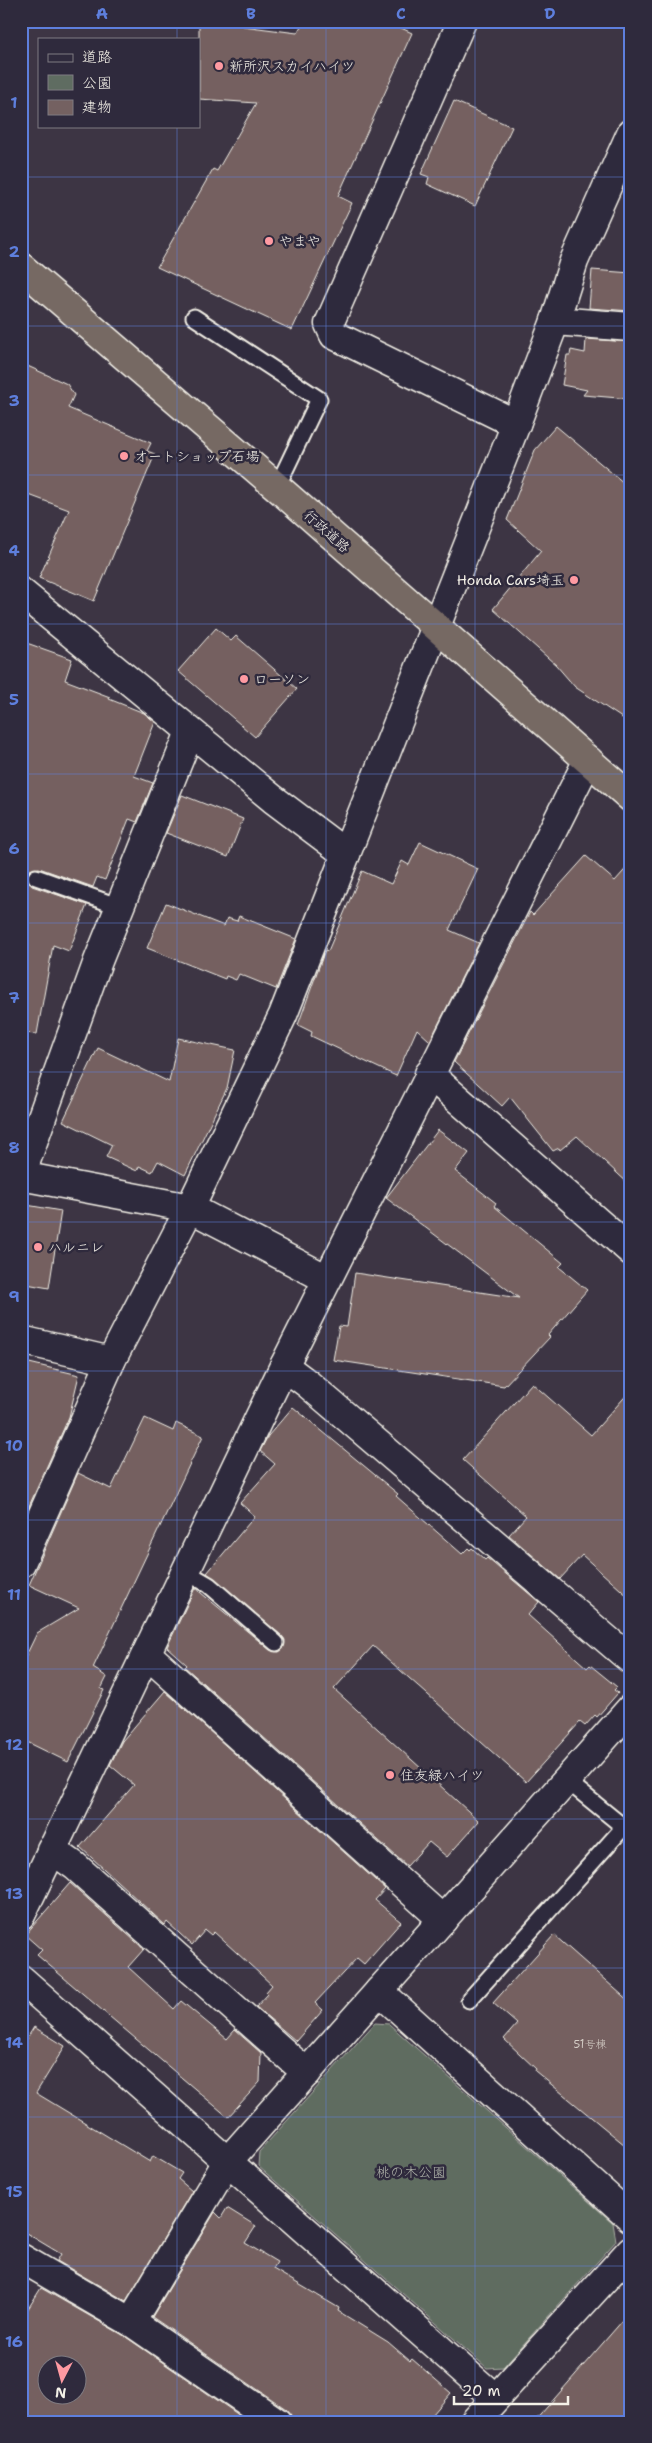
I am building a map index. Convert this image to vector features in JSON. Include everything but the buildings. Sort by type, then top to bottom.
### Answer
[{"type":"highway","name":"行政道路","points":[[21,267],[277,487],[631,798]]},
{"type":"street","points":[[462,21],[329,324],[334,334],[516,424]]},
{"type":"street","points":[[24,1549],[111,1361],[190,1208],[283,1015],[414,677],[436,627],[556,321],[574,262],[631,133]]},
{"type":"street","points":[[556,321],[631,327]]},
{"type":"street","points":[[21,592],[190,732],[346,854]]},
{"type":"street","points":[[190,732],[120,907],[21,1176],[190,1208],[326,1279]]},
{"type":"street","points":[[21,1915],[326,1279],[588,760]]},
{"type":"street","points":[[429,1074],[631,1251]]},
{"type":"street","points":[[21,1340],[111,1361]]},
{"type":"street","points":[[284,1366],[308,1384],[631,1660]]},
{"type":"street","points":[[147,1654],[442,1920]]},
{"type":"street","points":[[131,2322],[228,2162],[631,1708]]},
{"type":"street","points":[[51,1849],[75,1866],[307,2073]]},
{"type":"street","points":[[21,1979],[495,2398]]},
{"type":"street","points":[[380,1991],[631,2218]]},
{"type":"street","points":[[474,2422],[631,2250]]},
{"type":"street","points":[[21,2258],[131,2322],[277,2422]]},
{"type":"lane","points":[[194,317],[319,399],[277,487]]},
{"type":"lane","points":[[36,877],[120,907]]},
{"type":"lane","points":[[185,1571],[209,1585],[276,1643]]},
{"type":"lane","points":[[470,2000],[628,1826],[566,1780]]},
{"type":"green space","name":"桃の木公園","points":[[375,2023],[389,2024],[613,2223],[616,2241],[503,2367],[487,2368],[258,2166],[259,2152]]},
{"type":"place","name":"新所沢スカイハイツ","points":[[219,66]]},
{"type":"place","name":"やまや","points":[[269,241]]},
{"type":"place","name":"オートショップ石場","points":[[124,456]]},
{"type":"place","name":"Honda Cars埼玉","points":[[574,580]]},
{"type":"place","name":"ローソン","points":[[244,679]]},
{"type":"place","name":"ハルニレ","points":[[38,1247]]},
{"type":"place","name":"住友緑ハイツ","points":[[390,1775]]}]
